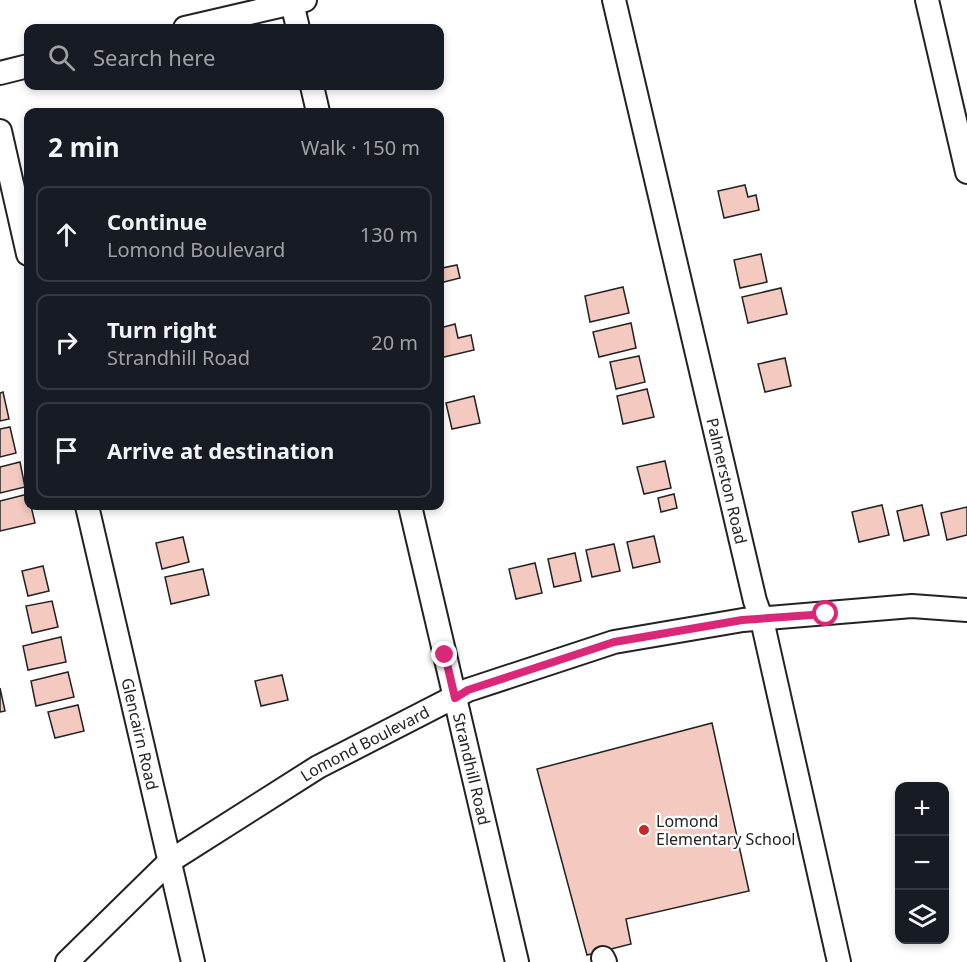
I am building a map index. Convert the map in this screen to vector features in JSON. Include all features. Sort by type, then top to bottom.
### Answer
[{"type":"street","name":"Palmerston Road","points":[[614,0],[755,601],[762,620],[839,962]]},
{"type":"street","points":[[927,0],[967,172]]},
{"type":"street","points":[[203,24],[299,2],[298,24]]},
{"type":"street","points":[[0,72],[24,67]]},
{"type":"street","points":[[313,90],[317,108]]},
{"type":"street","points":[[0,131],[24,236]]},
{"type":"street","name":"Glencairn Road","points":[[88,510],[193,962]]},
{"type":"street","name":"Strandhill Road","points":[[411,510],[517,962]]},
{"type":"street","name":"Lomond Boulevard","points":[[66,962],[170,861],[318,767],[468,690],[614,642],[742,620],[912,606],[967,610]]},
{"type":"building","points":[[745,185],[748,197],[756,195],[759,210],[724,218],[718,191]]},
{"type":"building","points":[[761,254],[767,282],[740,288],[734,260]]},
{"type":"building","points":[[457,265],[460,278],[444,282],[444,268]]},
{"type":"building","points":[[623,287],[629,313],[590,322],[585,296]]},
{"type":"building","points":[[781,288],[787,314],[748,323],[742,297]]},
{"type":"building","points":[[631,323],[636,348],[599,357],[593,332]]},
{"type":"building","points":[[455,324],[458,338],[471,335],[474,350],[444,357],[444,327]]},
{"type":"building","points":[[639,356],[645,382],[616,389],[610,362]]},
{"type":"building","points":[[785,358],[791,386],[765,392],[758,364]]},
{"type":"building","points":[[647,389],[654,417],[623,424],[617,396]]},
{"type":"building","points":[[3,392],[9,419],[0,421],[0,393]]},
{"type":"building","points":[[474,396],[480,423],[452,429],[446,403]]},
{"type":"building","points":[[10,427],[16,453],[0,457],[0,429]]},
{"type":"building","points":[[665,461],[671,488],[644,494],[637,467]]},
{"type":"building","points":[[20,462],[24,487],[0,493],[0,467]]},
{"type":"building","points":[[674,494],[677,508],[661,512],[658,498]]},
{"type":"building","points":[[24,495],[24,510],[32,510],[35,523],[0,531],[0,501]]},
{"type":"building","points":[[882,505],[889,535],[859,542],[852,512]]},
{"type":"building","points":[[922,505],[929,535],[904,541],[897,511]]},
{"type":"building","points":[[967,507],[967,535],[947,540],[941,513]]},
{"type":"building","points":[[654,536],[660,562],[633,568],[627,542]]},
{"type":"building","points":[[183,537],[189,562],[162,569],[156,543]]},
{"type":"building","points":[[614,544],[620,571],[592,577],[586,550]]},
{"type":"building","points":[[575,553],[581,581],[554,587],[548,559]]},
{"type":"building","points":[[535,563],[542,593],[516,599],[509,569]]},
{"type":"building","points":[[43,566],[49,591],[28,596],[22,571]]},
{"type":"building","points":[[203,569],[209,595],[171,604],[165,577]]},
{"type":"building","points":[[52,601],[58,627],[32,633],[26,606]]},
{"type":"building","points":[[61,637],[66,662],[28,670],[23,646]]},
{"type":"building","points":[[68,672],[74,697],[36,706],[31,681]]},
{"type":"building","points":[[282,675],[288,700],[261,706],[255,681]]},
{"type":"building","points":[[0,688],[5,711],[0,712]]},
{"type":"building","points":[[78,705],[84,731],[55,738],[48,712]]},
{"type":"building","name":"Lomond Elementary School","points":[[712,723],[749,891],[626,919],[631,944],[587,955],[537,769]]},
{"type":"place","name":"Lomond Elementary School","points":[[644,830]]},
{"type":"route","points":[[445,655],[455,698],[468,690],[614,642],[742,620],[826,614]]}]
